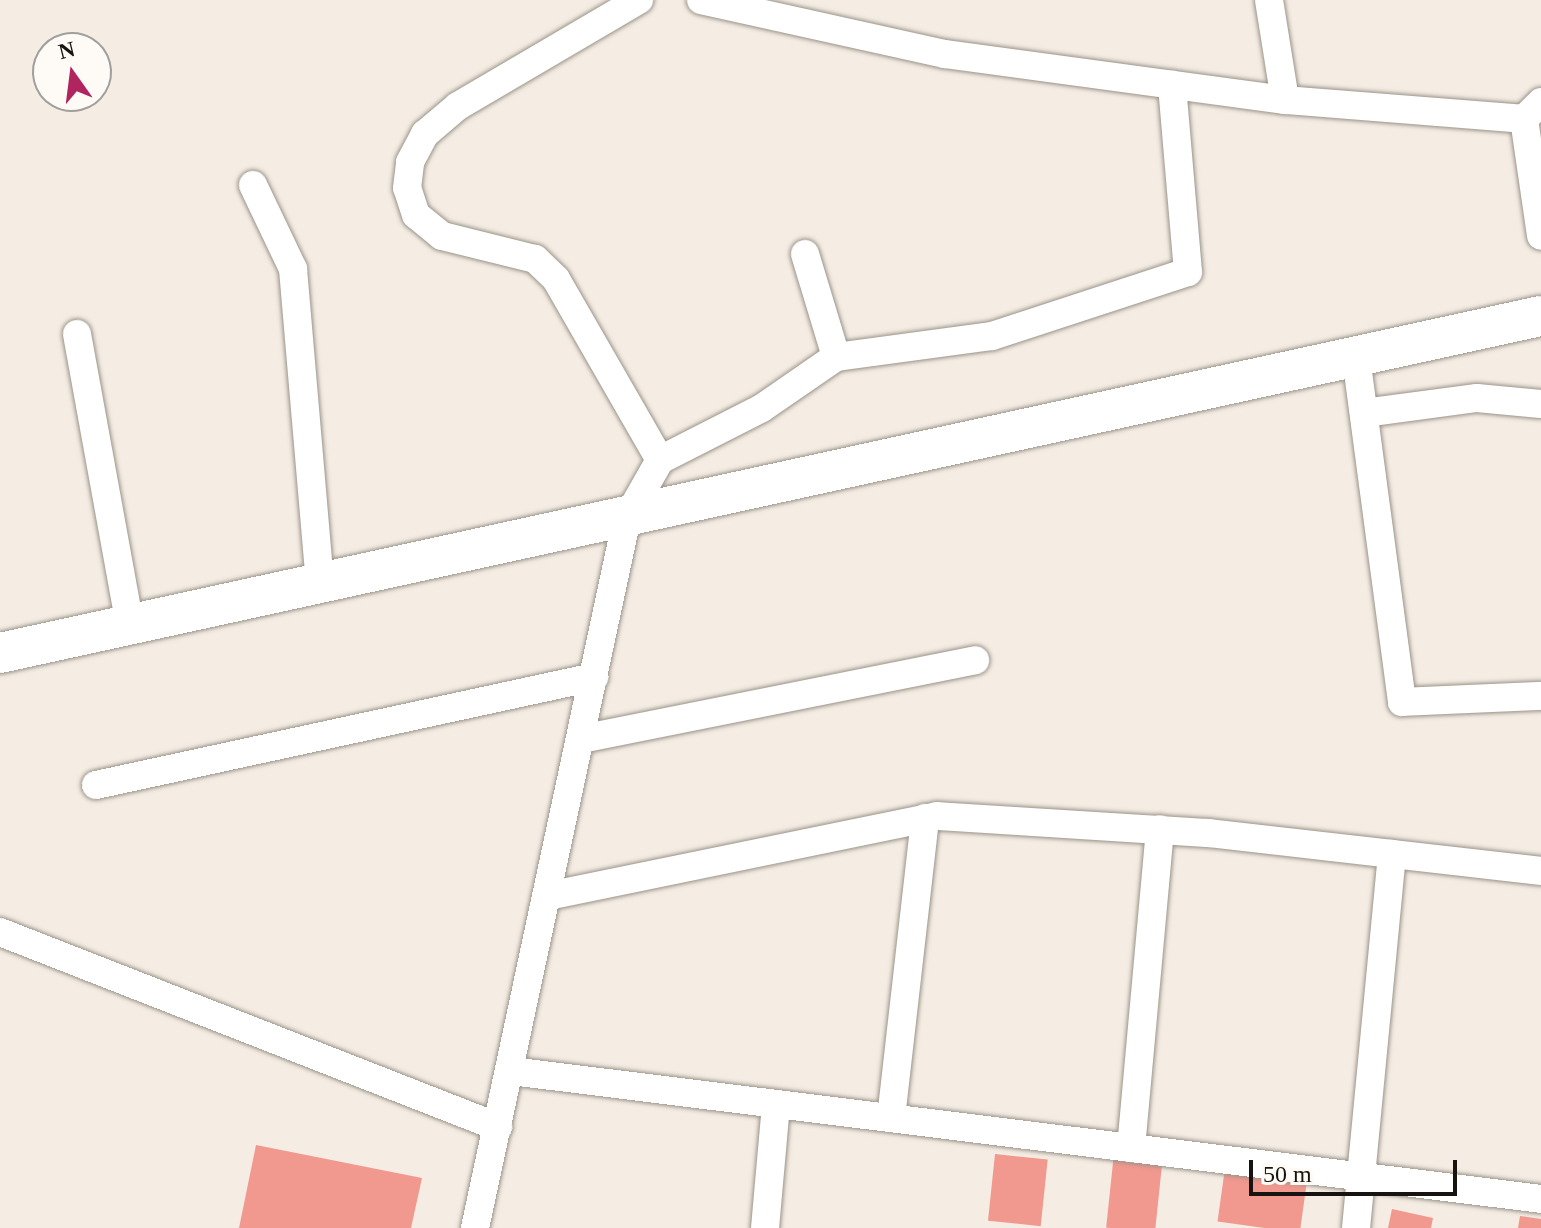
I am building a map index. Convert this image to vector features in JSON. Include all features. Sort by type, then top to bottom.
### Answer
[{"type":"street","points":[[639,0],[458,106],[425,134],[407,188],[416,215],[442,236],[509,249],[556,279],[660,460]]},
{"type":"street","points":[[701,0],[945,54],[1172,85],[1285,100],[1532,111],[1541,236]]},
{"type":"street","points":[[1269,0],[1285,100]]},
{"type":"street","points":[[475,1228],[627,518],[660,460],[762,408],[836,357],[992,336],[1188,272],[1172,85]]},
{"type":"street","points":[[253,185],[293,269],[320,584]]},
{"type":"street","points":[[805,254],[836,357]]},
{"type":"street","points":[[0,653],[1541,316]]},
{"type":"street","points":[[77,334],[130,625]]},
{"type":"street","points":[[1356,357],[1402,702],[1541,696]]},
{"type":"street","points":[[1364,413],[1477,398],[1541,404]]},
{"type":"street","points":[[581,739],[975,660]]},
{"type":"street","points":[[96,785],[594,677]]},
{"type":"street","points":[[548,896],[925,818],[1031,817],[1541,871]]},
{"type":"street","points":[[891,1118],[925,818]]},
{"type":"street","points":[[1131,1148],[1160,829]]},
{"type":"street","points":[[1356,1228],[1392,854]]},
{"type":"street","points":[[0,932],[498,1127]]},
{"type":"street","points":[[511,1071],[1541,1199]]},
{"type":"street","points":[[765,1228],[776,1104]]},
{"type":"building","points":[[256,1145],[422,1178],[411,1228],[239,1228]]},
{"type":"building","points":[[1114,1153],[1163,1158],[1155,1228],[1106,1228]]},
{"type":"building","points":[[995,1154],[1048,1160],[1041,1226],[988,1221]]},
{"type":"building","points":[[1226,1161],[1308,1173],[1300,1228],[1264,1228],[1218,1221]]},
{"type":"building","points":[[1392,1209],[1433,1218],[1431,1228],[1388,1228]]},
{"type":"building","points":[[1520,1216],[1541,1219],[1541,1228],[1518,1228]]}]
